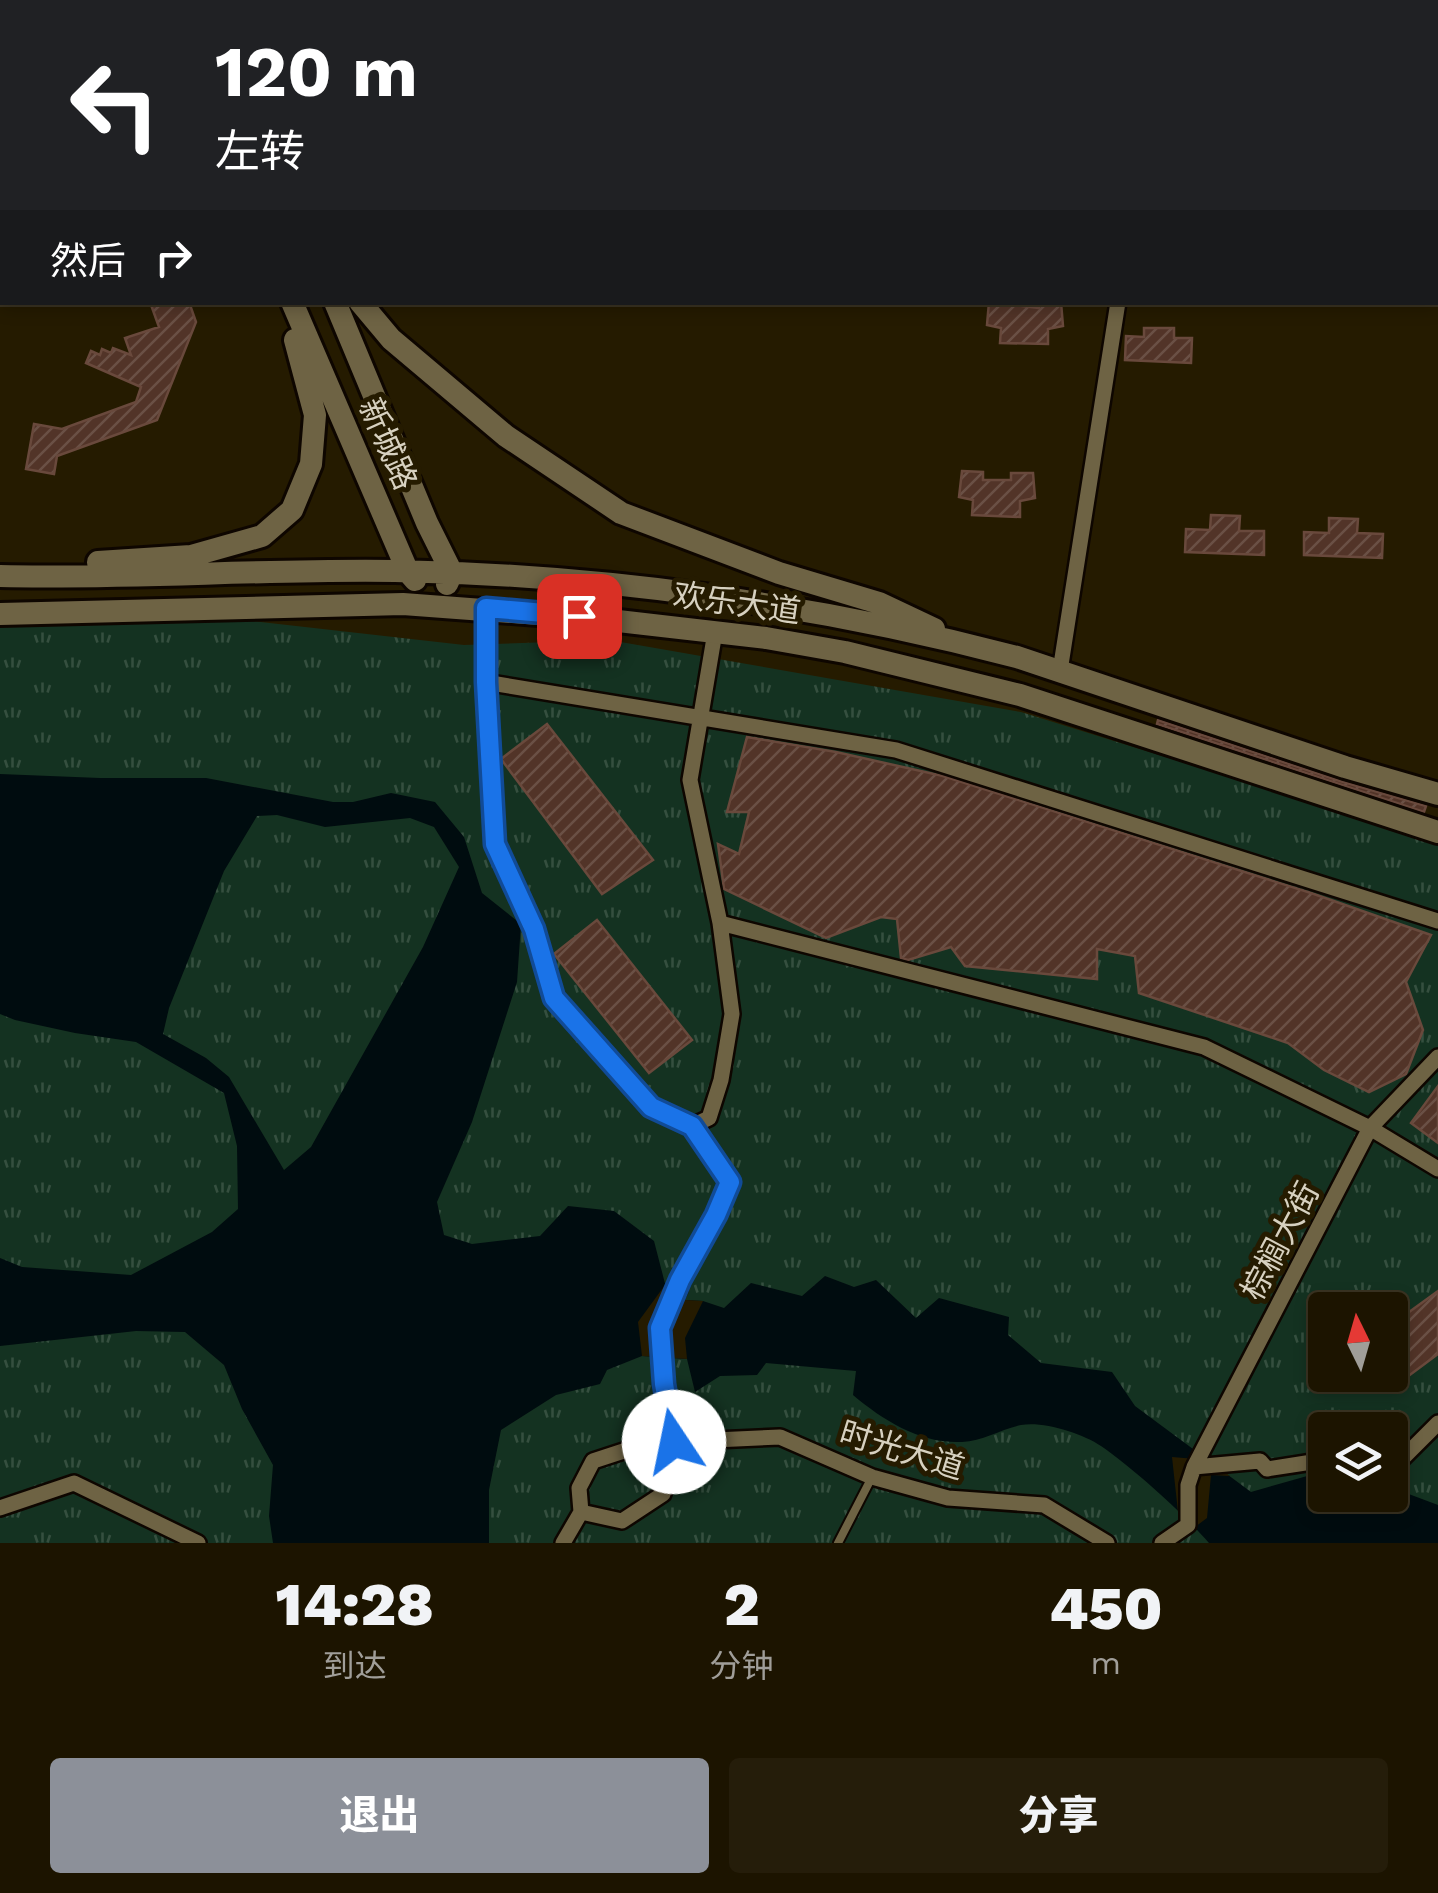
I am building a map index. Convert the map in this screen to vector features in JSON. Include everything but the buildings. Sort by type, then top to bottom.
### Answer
[{"type":"street","name":"新城路","points":[[289,305],[408,572],[436,606]]},
{"type":"street","points":[[0,573],[191,556],[262,536],[292,510],[311,464],[315,415],[289,305]]},
{"type":"street","name":"新城路","points":[[336,305],[452,573]]},
{"type":"street","points":[[363,305],[391,339],[506,436],[621,513],[780,573],[879,603],[964,644]]},
{"type":"street","points":[[1060,671],[1118,305]]},
{"type":"street","points":[[333,400],[360,422],[370,421],[375,399]]},
{"type":"street","points":[[254,572],[257,606]]},
{"type":"street","name":"欢乐大道","points":[[0,573],[452,573],[746,602],[964,644],[1060,671],[1345,767],[1438,794]]},
{"type":"street","points":[[436,606],[452,573]]},
{"type":"street","points":[[579,616],[582,583]]},
{"type":"street","name":"欢乐大道","points":[[0,614],[257,606],[436,606],[579,616],[716,632],[845,652],[1020,695],[1438,832]]},
{"type":"street","points":[[486,608],[495,844],[534,929],[554,998],[651,1107],[692,1126],[730,1182],[660,1328],[674,1442],[663,1494],[622,1520],[581,1512],[563,1543]]},
{"type":"street","points":[[692,1126],[710,1118],[732,1014],[720,923],[690,780],[716,632]]},
{"type":"street","points":[[486,682],[896,750],[1438,921]]},
{"type":"street","points":[[720,923],[1204,1047],[1370,1128],[1438,1169]]},
{"type":"street","name":"棕榈大街","points":[[1194,1467],[1370,1128],[1438,1057]]},
{"type":"street","points":[[1408,1453],[1438,1423]]},
{"type":"street","name":"时光大道","points":[[581,1512],[580,1488],[593,1461],[648,1443],[780,1436],[872,1477],[948,1498],[1044,1506],[1108,1543]]},
{"type":"street","points":[[1162,1543],[1188,1525],[1188,1485],[1194,1467],[1260,1462],[1266,1469],[1308,1463]]},
{"type":"street","points":[[0,1508],[74,1482],[198,1543]]},
{"type":"lane","points":[[838,1543],[872,1477]]},
{"type":"green space","points":[[217,617],[464,645],[609,640],[1021,712],[1438,845],[1438,1543],[0,1543],[0,619]]},
{"type":"shaded area","points":[[0,774],[206,778],[333,802],[353,802],[391,793],[435,802],[464,837],[482,893],[521,924],[517,982],[472,1122],[437,1202],[444,1235],[472,1244],[540,1236],[568,1206],[614,1211],[654,1241],[669,1299],[703,1301],[724,1308],[751,1283],[802,1296],[825,1276],[854,1287],[876,1280],[916,1318],[939,1298],[1009,1317],[1008,1335],[1041,1363],[1112,1372],[1135,1406],[1251,1492],[1308,1476],[1308,1512],[1408,1512],[1408,1494],[1438,1505],[1438,1543],[1209,1543],[1128,1466],[1093,1441],[1073,1433],[1030,1424],[970,1441],[947,1442],[918,1435],[877,1414],[853,1395],[856,1371],[766,1363],[757,1375],[720,1376],[695,1392],[687,1359],[642,1356],[607,1370],[600,1384],[556,1395],[501,1430],[489,1490],[489,1543],[273,1543],[269,1516],[273,1465],[242,1409],[224,1365],[185,1332],[136,1331],[0,1346],[0,1258],[22,1267],[131,1275],[212,1232],[238,1209],[237,1146],[224,1093],[136,1042],[0,1014]],"holes":[[[277,815],[325,827],[410,818],[434,827],[459,867],[423,947],[311,1147],[284,1170],[229,1077],[206,1058],[163,1034],[169,1008],[224,871],[257,816]]]},
{"type":"pier","points":[[665,1285],[669,1299],[703,1301],[685,1338],[687,1359],[642,1356],[638,1322]]},
{"type":"pier","points":[[1172,1457],[1208,1460],[1230,1476],[1211,1475],[1207,1518],[1195,1527],[1178,1512]]},
{"type":"route","points":[[579,616],[486,608],[495,844],[534,929],[554,998],[651,1107],[692,1126],[730,1182],[660,1328],[674,1442]]}]
